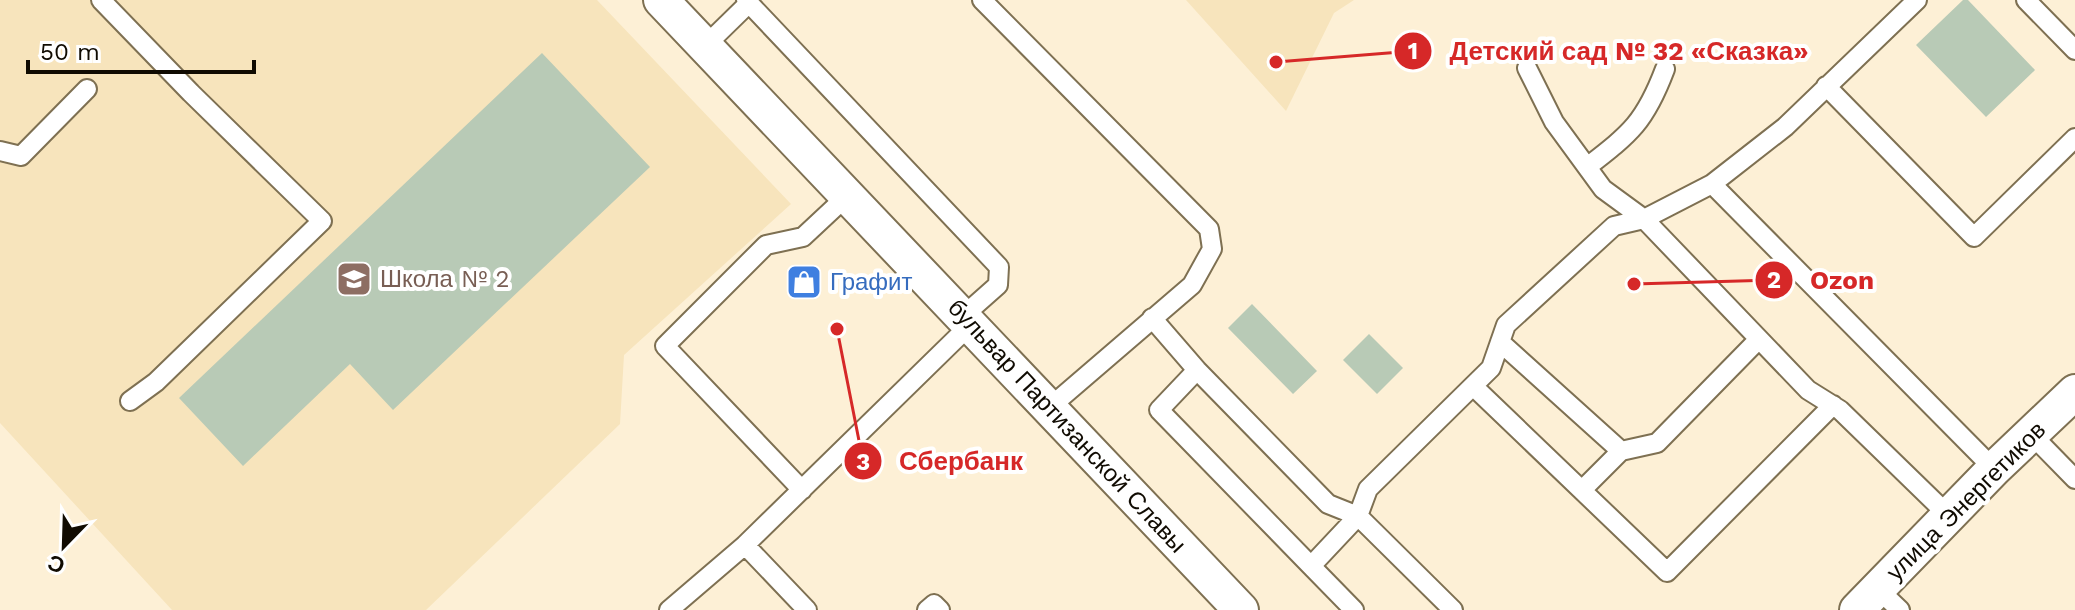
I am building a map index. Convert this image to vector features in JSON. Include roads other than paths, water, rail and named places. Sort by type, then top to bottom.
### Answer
[{"type":"street","name":"бульвар Партизанской Славы","points":[[661,0],[1241,610]]},
{"type":"street","name":"улица Энергетиков","points":[[1878,603],[1949,516],[1994,469],[2074,396]]},
{"type":"lane","points":[[101,0],[322,221],[156,382],[130,401]]},
{"type":"lane","points":[[982,0],[1209,229],[1212,249],[1192,285],[1050,407]]},
{"type":"lane","points":[[1311,566],[1358,516],[1368,489],[1491,368],[1506,325],[1614,226],[1644,219],[1712,184],[1785,127],[1917,0]]},
{"type":"lane","points":[[2026,0],[2075,50]]},
{"type":"lane","points":[[669,610],[745,545],[802,490],[998,285],[999,267],[748,2],[705,46]]},
{"type":"lane","points":[[1527,68],[1554,122],[1603,189],[1644,219],[1808,390],[1833,405],[1949,516]]},
{"type":"lane","points":[[1587,167],[1636,127],[1652,102],[1665,69]]},
{"type":"lane","points":[[1826,86],[1974,237],[2075,138]]},
{"type":"lane","points":[[0,151],[21,156],[87,89]]},
{"type":"lane","points":[[1712,184],[1994,469]]},
{"type":"lane","points":[[802,490],[665,346],[766,245],[803,237],[848,195]]},
{"type":"lane","points":[[1152,318],[1197,370],[1328,504],[1358,516],[1453,610]]},
{"type":"lane","points":[[1582,490],[1621,451],[1657,443],[1759,339]]},
{"type":"lane","points":[[1500,342],[1621,451]]},
{"type":"lane","points":[[1197,370],[1159,410],[1354,610]]},
{"type":"lane","points":[[1473,386],[1667,572],[1833,405]]},
{"type":"lane","points":[[2031,434],[2075,479]]},
{"type":"lane","points":[[745,545],[807,610]]},
{"type":"lane","points":[[927,610],[934,604],[940,610]]},
{"type":"place","name":"Детский сад № 32 «Сказка»","points":[[1276,62]]},
{"type":"place","name":"Школа № 2","points":[[354,279]]},
{"type":"place","name":"Графит","points":[[804,282]]},
{"type":"place","name":"Ozon","points":[[1634,284]]},
{"type":"place","name":"Сбербанк","points":[[837,329]]}]
